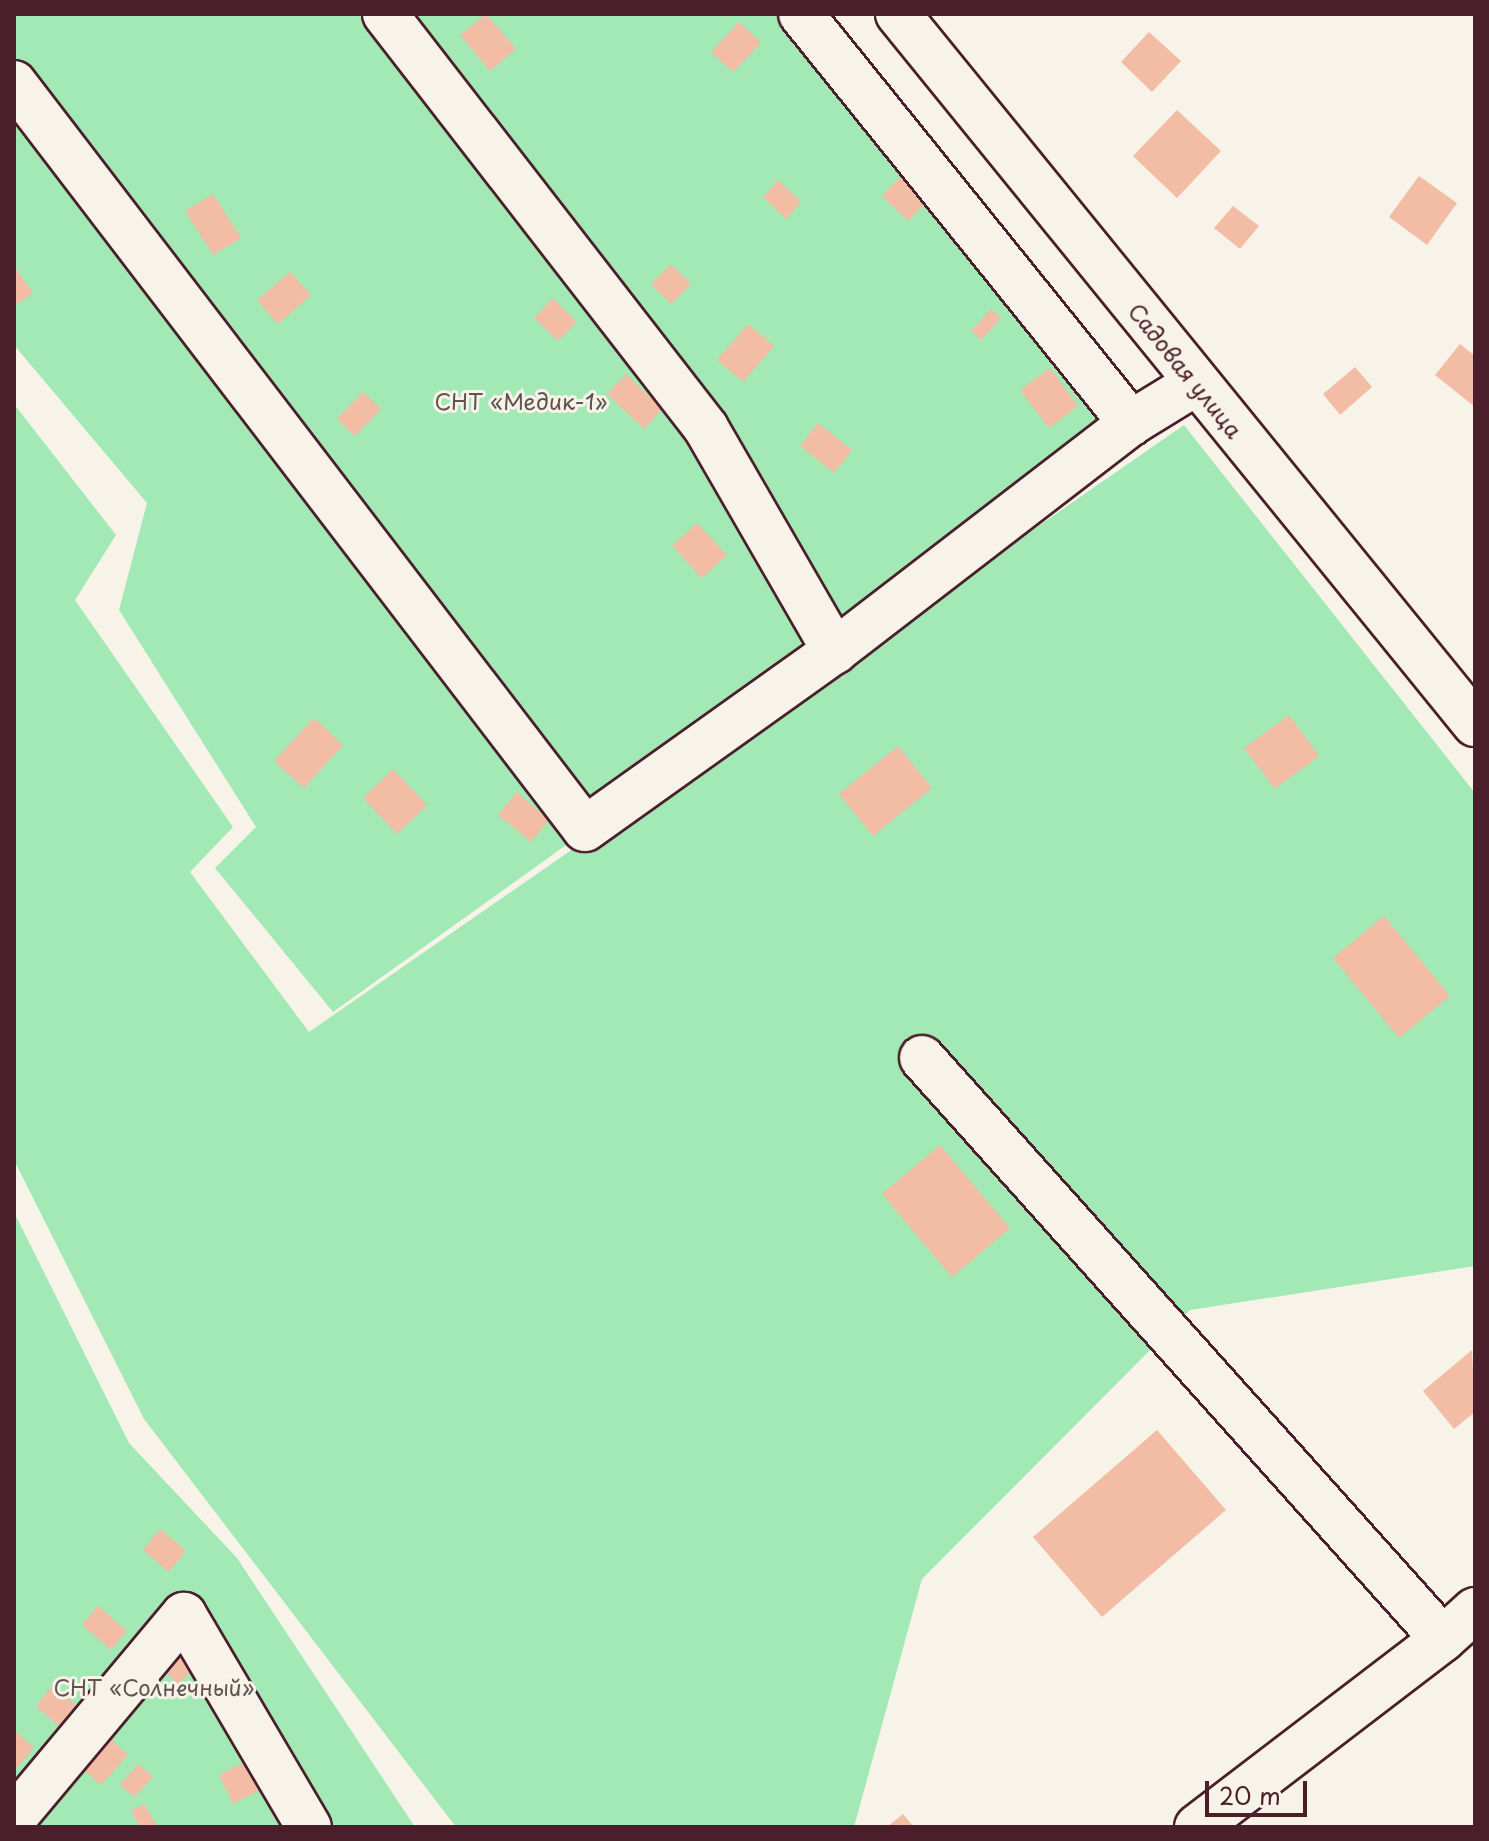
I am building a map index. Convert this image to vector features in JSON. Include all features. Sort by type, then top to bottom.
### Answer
[{"type":"street","points":[[385,14],[706,428],[835,651]]},
{"type":"street","points":[[801,14],[1131,423]]},
{"type":"street","name":"Садовая улица","points":[[898,14],[1475,724]]},
{"type":"street","points":[[14,83],[585,829],[835,651],[1131,423],[1196,383]]},
{"type":"street","points":[[922,1058],[1443,1639]]},
{"type":"street","points":[[1197,1827],[1443,1639],[1475,1610]]},
{"type":"street","points":[[14,1818],[184,1615],[309,1827]]},
{"type":"green space","name":"СНТ «Медик-1»","points":[[14,14],[790,14],[1137,436],[333,1012],[215,868],[256,827],[119,610],[147,503],[14,345]]},
{"type":"green space","points":[[14,404],[116,535],[75,600],[233,827],[190,872],[309,1032],[1184,425],[1475,793],[1475,1266],[1190,1310],[922,1579],[854,1827],[456,1827],[144,1419],[14,1160]]},
{"type":"green space","name":"СНТ «Солнечный»","points":[[14,1212],[129,1443],[237,1558],[415,1827],[14,1827]]},
{"type":"building","points":[[486,14],[516,49],[490,71],[460,35]]},
{"type":"building","points":[[739,22],[761,43],[733,72],[711,52]]},
{"type":"building","points":[[1149,32],[1181,61],[1152,92],[1121,62]]},
{"type":"building","points":[[1177,110],[1221,151],[1177,198],[1133,156]]},
{"type":"building","points":[[902,175],[929,200],[908,221],[882,196]]},
{"type":"building","points":[[1419,176],[1457,203],[1427,245],[1389,217]]},
{"type":"building","points":[[778,180],[801,202],[786,219],[763,197]]},
{"type":"building","points":[[213,194],[241,238],[213,255],[185,211]]},
{"type":"building","points":[[1233,206],[1259,226],[1240,249],[1214,228]]},
{"type":"building","points":[[671,264],[691,284],[671,304],[651,284]]},
{"type":"building","points":[[14,266],[33,293],[14,306]]},
{"type":"building","points":[[290,272],[311,295],[278,324],[257,300]]},
{"type":"building","points":[[553,298],[577,322],[558,341],[534,318]]},
{"type":"building","points":[[991,309],[1001,318],[981,340],[971,331]]},
{"type":"building","points":[[748,324],[774,346],[743,382],[717,360]]},
{"type":"building","points":[[1460,344],[1475,356],[1475,407],[1435,375]]},
{"type":"building","points":[[1355,367],[1372,387],[1340,415],[1323,394]]},
{"type":"building","points":[[1050,368],[1078,406],[1049,428],[1020,390]]},
{"type":"building","points":[[626,374],[662,409],[644,429],[607,394]]},
{"type":"building","points":[[363,392],[381,409],[355,436],[337,419]]},
{"type":"building","points":[[818,423],[852,450],[834,473],[800,446]]},
{"type":"building","points":[[697,523],[727,555],[702,578],[672,546]]},
{"type":"building","points":[[1289,715],[1319,756],[1275,789],[1244,748]]},
{"type":"building","points":[[314,718],[343,745],[304,788],[274,761]]},
{"type":"building","points":[[898,746],[932,788],[873,836],[839,794]]},
{"type":"building","points":[[393,769],[427,805],[397,834],[363,798]]},
{"type":"building","points":[[517,792],[549,820],[531,842],[498,815]]},
{"type":"building","points":[[1384,916],[1450,996],[1399,1038],[1333,958]]},
{"type":"building","points":[[940,1145],[1010,1228],[952,1277],[882,1194]]},
{"type":"building","points":[[1472,1350],[1475,1412],[1454,1429],[1423,1391]]},
{"type":"building","points":[[1157,1430],[1226,1510],[1102,1617],[1033,1537]]},
{"type":"building","points":[[160,1529],[186,1551],[169,1572],[143,1550]]},
{"type":"building","points":[[98,1606],[127,1631],[111,1650],[82,1625]]},
{"type":"building","points":[[186,1648],[200,1664],[177,1684],[163,1669]]},
{"type":"building","points":[[53,1685],[76,1705],[59,1726],[36,1706]]},
{"type":"building","points":[[14,1730],[34,1748],[14,1771]]},
{"type":"building","points":[[110,1738],[128,1755],[101,1785],[81,1768]]},
{"type":"building","points":[[264,1752],[278,1780],[233,1804],[219,1775]]},
{"type":"building","points":[[138,1764],[153,1777],[134,1797],[120,1785]]},
{"type":"building","points":[[144,1804],[158,1827],[140,1827],[131,1811]]},
{"type":"building","points":[[903,1814],[914,1827],[887,1827]]}]
